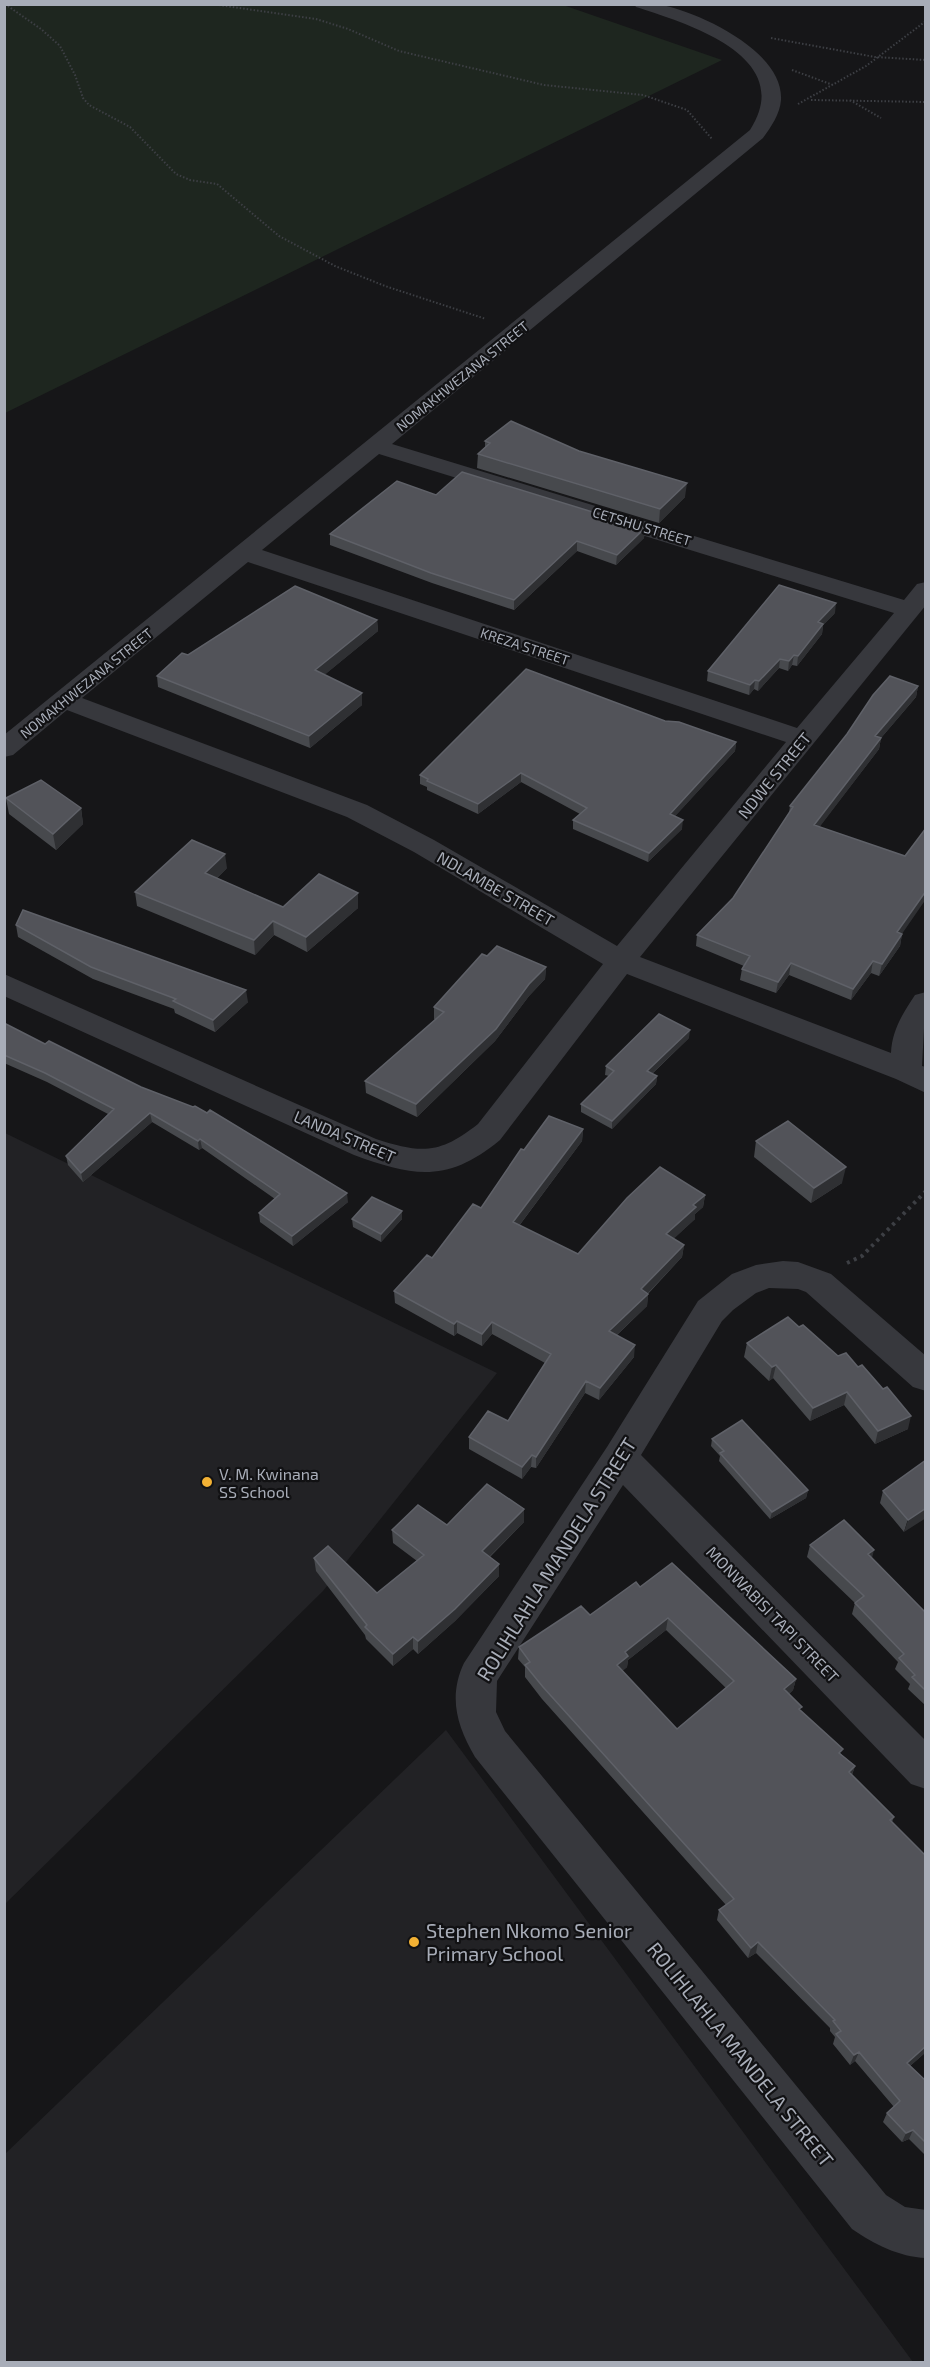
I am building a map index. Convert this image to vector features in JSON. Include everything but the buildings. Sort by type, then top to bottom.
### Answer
[{"type":"street","points":[[642,4],[698,23],[742,48],[768,79],[772,101]]},
{"type":"street","name":"NOMAKHWEZANA STREET","points":[[4,749],[726,161],[757,134],[772,101]]},
{"type":"street","name":"CETSHU STREET","points":[[376,446],[917,598]]},
{"type":"street","name":"KREZA STREET","points":[[246,553],[803,739]]},
{"type":"street","name":"NDWE STREET","points":[[621,961],[917,598]]},
{"type":"street","name":"NDLAMBE STREET","points":[[64,700],[297,786],[357,811],[424,846],[621,961],[916,1076]]},
{"type":"street","name":"LANDA STREET","points":[[4,984],[365,1147],[399,1160],[433,1161],[461,1153],[489,1132],[621,961]]},
{"type":"street","points":[[916,1076],[904,1048],[910,1030],[926,1002]]},
{"type":"street","name":"ROLIHLAHLA MANDELA STREET","points":[[815,1281],[789,1274],[770,1274],[748,1280],[726,1294],[710,1311],[620,1458],[478,1676],[474,1699],[477,1723],[490,1744],[868,2212],[890,2227],[914,2235],[926,2234]]},
{"type":"street","points":[[815,1281],[926,1377]]},
{"type":"street","name":"MONWABISI TAPI STREET","points":[[620,1458],[926,1770]]},
{"type":"path","points":[[5,4],[24,16],[61,47],[76,76],[84,100],[95,111],[120,120],[140,136],[159,158],[184,178],[194,182],[211,181],[217,184],[287,241],[322,260],[518,331]]},
{"type":"path","points":[[212,4],[318,21],[348,29],[399,51],[544,85],[643,95],[687,110],[707,132],[726,161]]},
{"type":"path","points":[[765,120],[808,101],[866,66],[875,57],[926,21]]},
{"type":"path","points":[[769,38],[875,57],[926,60]]},
{"type":"path","points":[[849,100],[881,118]]},
{"type":"path","points":[[772,101],[926,102]]},
{"type":"path","points":[[815,1281],[862,1256],[926,1191]]},
{"type":"shaded area","points":[[5,4],[563,5],[722,60],[5,413]]},
{"type":"shaded area","name":"V. M. Kwinana SS School","points":[[5,1133],[497,1373],[323,1591],[5,1904]]},
{"type":"shaded area","name":"Stephen Nkomo Senior Primary School","points":[[446,1730],[913,2362],[5,2362],[5,2154]]},
{"type":"place","name":"V. M. Kwinana SS School","points":[[207,1482]]},
{"type":"place","name":"Stephen Nkomo Senior Primary School","points":[[414,1942]]}]
